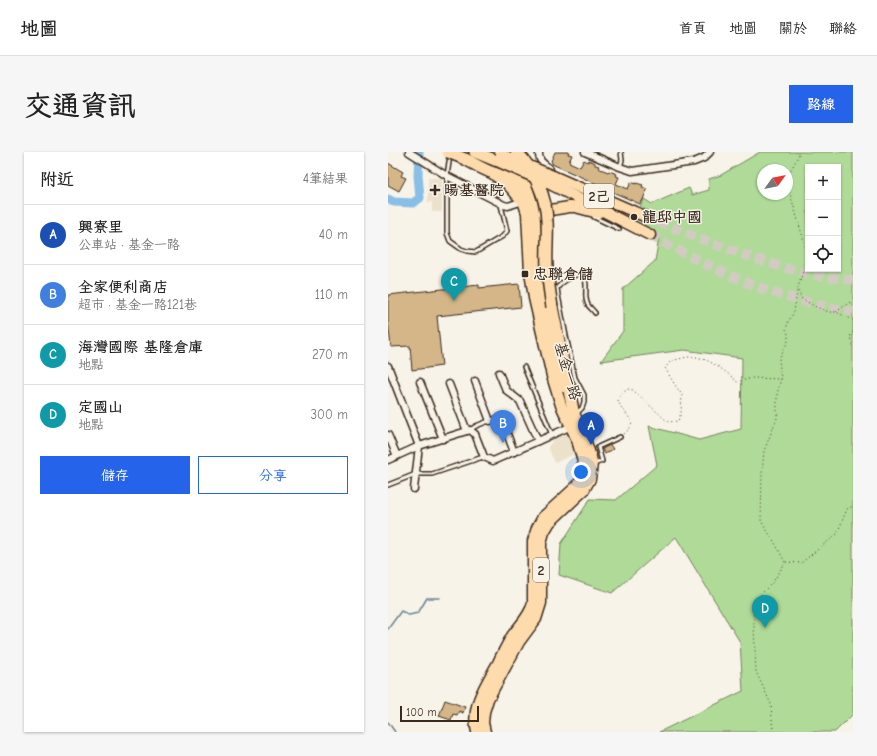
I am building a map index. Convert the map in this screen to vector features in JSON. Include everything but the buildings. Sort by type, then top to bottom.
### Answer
[{"type":"highway","points":[[449,152],[490,171],[503,175],[508,176],[517,171]]},
{"type":"highway","points":[[475,152],[500,155]]},
{"type":"highway","points":[[516,152],[531,171],[539,186],[544,202],[547,221],[547,267],[552,307],[573,421]]},
{"type":"highway","points":[[490,171],[526,197]]},
{"type":"main road","name":"基金一路","points":[[477,732],[475,724],[476,710],[480,696],[512,637],[529,615],[532,607],[533,541],[537,528],[544,517],[578,485],[582,477],[584,465],[560,374],[542,297],[530,272],[526,197],[517,171],[516,152]]},
{"type":"main road","name":"基金一路","points":[[500,155],[517,171]]},
{"type":"main road","name":"2己","points":[[500,155],[584,201],[621,225],[650,235]]},
{"type":"main road","name":"2己","points":[[549,183],[644,216]]},
{"type":"main road","points":[[526,197],[536,212],[569,207],[582,208],[621,225]]},
{"type":"main road","name":"基金一路","points":[[536,212],[538,271],[536,285]]},
{"type":"main road","name":"基金一路","points":[[485,732],[483,723],[484,712],[488,699],[519,642],[536,619],[540,609],[541,543],[544,532],[550,522],[584,490],[590,480],[592,464],[589,450],[573,421]]},
{"type":"street","points":[[409,152],[447,176],[508,206],[526,197]]},
{"type":"street","points":[[536,285],[552,242],[549,183],[551,169],[543,164],[539,158],[539,152]]},
{"type":"street","points":[[585,152],[620,167],[632,170],[694,162],[704,158],[710,152]]},
{"type":"street","points":[[388,366],[419,446],[414,489]]},
{"type":"street","points":[[499,373],[506,390],[520,401],[538,441]]},
{"type":"street","points":[[475,381],[490,421]]},
{"type":"street","points":[[420,382],[443,439]]},
{"type":"street","points":[[449,384],[468,431]]},
{"type":"street","points":[[501,418],[514,452]]},
{"type":"street","points":[[388,460],[419,446],[468,431],[475,434],[484,457],[493,461],[552,435],[573,421]]},
{"type":"street","points":[[388,435],[397,456]]},
{"type":"lane","points":[[449,152],[447,176],[447,233],[450,241],[461,249],[476,252],[503,236],[507,231],[501,203]]},
{"type":"lane","points":[[620,167],[622,160],[621,152]]},
{"type":"lane","points":[[526,197],[549,183]]},
{"type":"lane","points":[[550,210],[561,213]]},
{"type":"lane","points":[[581,213],[621,225]]},
{"type":"lane","points":[[573,421],[582,408],[584,395],[575,378],[557,288],[561,283],[581,273],[585,277],[587,286],[586,297],[588,304],[595,312]]},
{"type":"lane","points":[[524,367],[552,435]]},
{"type":"lane","points":[[468,431],[476,426],[501,418]]},
{"type":"lane","points":[[592,464],[602,461],[598,447],[620,437]]},
{"type":"lane","points":[[388,485],[416,474],[432,474],[484,457]]},
{"type":"path","points":[[785,562],[775,543],[761,522],[764,451],[777,418],[777,394],[782,379],[779,358],[788,342],[788,334],[786,329],[794,312],[797,290],[808,255],[789,190],[788,176],[800,152]]},
{"type":"path","points":[[797,290],[802,299],[829,312],[836,312],[853,320]]},
{"type":"path","points":[[836,312],[853,300]]},
{"type":"path","points":[[853,332],[850,338],[853,340]]},
{"type":"path","points":[[620,437],[630,428],[632,423],[629,416],[620,407],[618,401],[621,394],[628,389],[633,390],[668,422],[678,421],[681,413],[682,395],[666,368],[671,361],[696,357],[707,361],[738,382],[752,378],[782,379]]},
{"type":"path","points":[[785,562],[801,563],[837,534],[848,509],[853,506]]},
{"type":"path","points":[[773,732],[771,704],[756,672],[753,602],[773,582],[785,562]]},
{"type":"shaded area","name":"暘基醫院","points":[[428,178],[442,178],[442,212],[432,212],[432,202],[428,202]]},
{"type":"shaded area","points":[[570,432],[578,452],[555,463],[548,447],[555,438]]},
{"type":"green space","points":[[760,152],[853,152],[853,714],[835,732],[659,732],[743,691],[740,642],[676,537],[612,593],[559,575],[561,544],[590,499],[616,500],[657,465],[649,426],[699,440],[741,429],[742,358],[684,350],[601,361],[623,331],[623,289],[655,261],[659,238],[643,227],[648,212],[639,209],[644,199],[652,204],[689,188],[692,195],[709,190],[709,179],[721,175]]},
{"type":"waterway","points":[[388,199],[394,202],[413,203],[420,198],[418,175],[419,152]]},
{"type":"waterway","points":[[388,629],[401,611],[409,615],[418,613],[427,598],[440,598]]},
{"type":"waterway","points":[[388,722],[395,732]]},
{"type":"tunnel","points":[[644,216],[718,245],[793,270],[853,280]]},
{"type":"tunnel","points":[[650,235],[744,282],[781,295],[853,312]]},
{"type":"place","name":"暘基醫院","points":[[435,190]]},
{"type":"place","name":"龍邸中國","points":[[634,217]]},
{"type":"place","name":"忠聯倉儲","points":[[525,274]]},
{"type":"place","name":"海灣國際 基隆倉庫","points":[[454,301]]},
{"type":"place","name":"全家便利商店","points":[[503,443]]},
{"type":"place","name":"興寮里","points":[[591,445]]},
{"type":"place","name":"定國山","points":[[765,628]]}]
